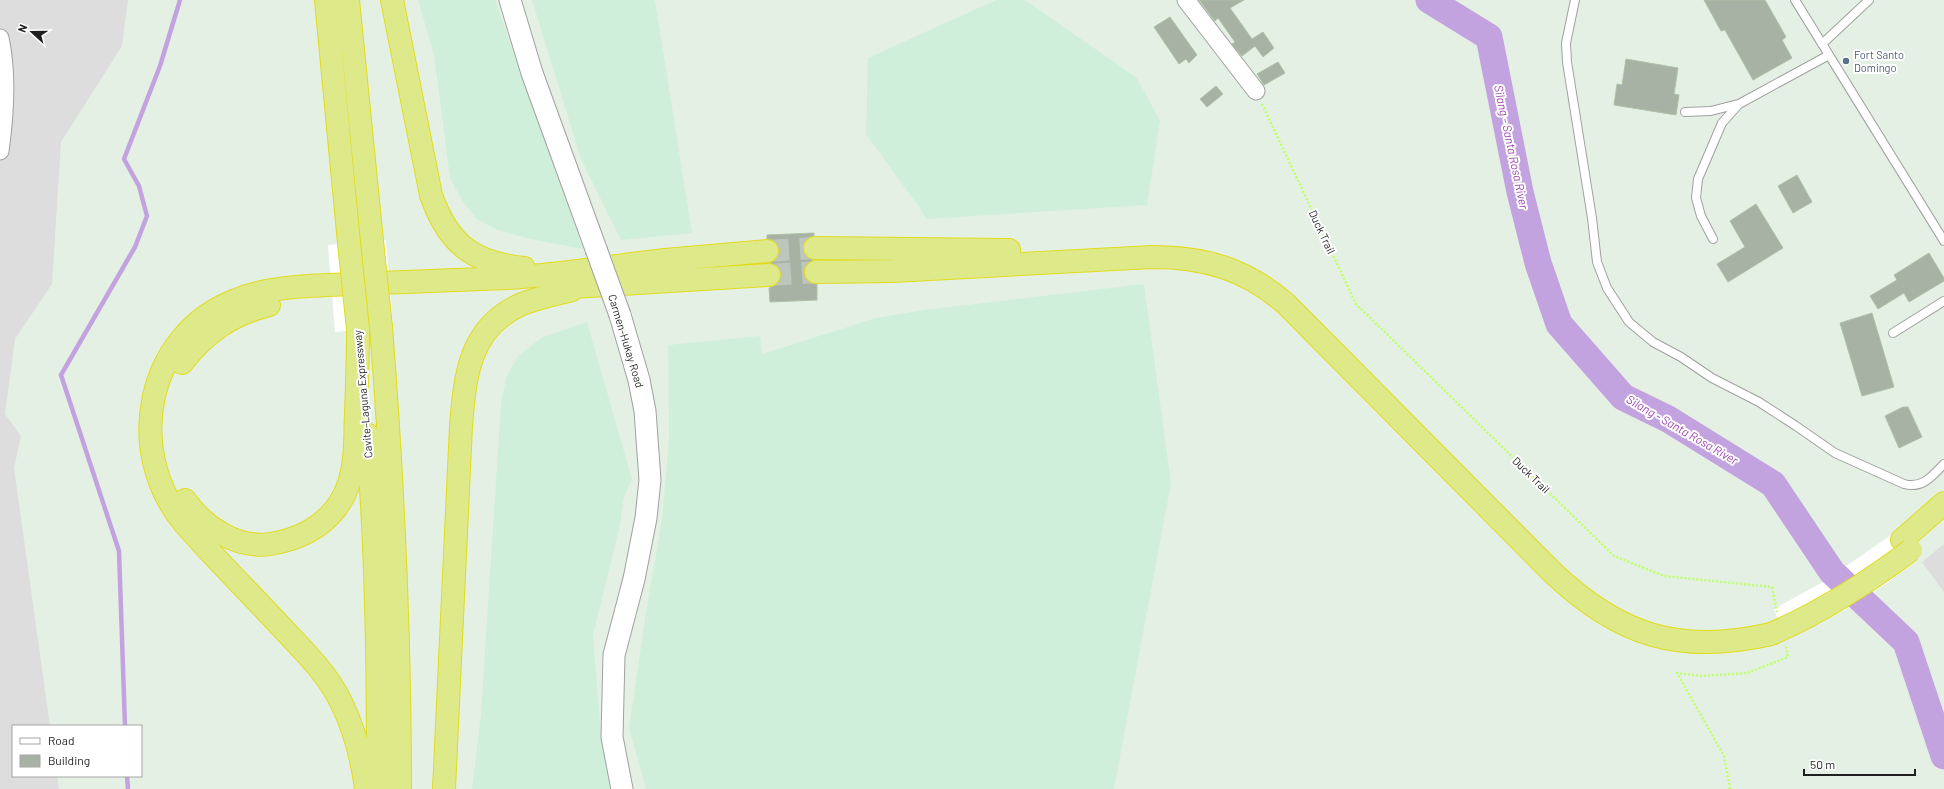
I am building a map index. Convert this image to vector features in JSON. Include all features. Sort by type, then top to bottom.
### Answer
[{"type":"highway","name":"Cavite–Laguna Expressway","points":[[326,0],[358,329],[369,463],[376,582],[378,789]]},
{"type":"highway","name":"Cavite–Laguna Expressway","points":[[348,0],[381,328],[390,447],[400,670],[400,789]]},
{"type":"highway","points":[[392,0],[431,195],[442,224],[463,247],[491,262],[581,280]]},
{"type":"highway","points":[[815,248],[1007,250],[1170,243],[1207,247],[1239,257],[1268,272],[1292,290],[1355,351],[1576,575],[1611,602],[1650,621],[1671,626],[1694,629],[1775,629]]},
{"type":"highway","points":[[444,789],[461,426],[465,383],[469,364],[481,339],[495,322],[509,311],[581,280],[664,260],[767,251]]},
{"type":"highway","points":[[816,272],[893,271],[1152,257],[1190,258],[1226,267],[1260,283],[1286,304],[1552,572],[1587,603],[1625,625],[1673,641],[1702,643],[1732,642],[1775,629],[1806,603],[1907,545],[1944,520]]},
{"type":"highway","points":[[358,329],[354,465],[350,480],[338,505],[319,526],[305,535],[286,541],[263,545],[244,542],[225,535],[208,525],[193,511],[179,492],[171,473],[165,452],[163,428],[164,413],[171,386],[181,365],[194,347],[227,320],[250,310],[272,304],[296,302],[581,280],[769,275]]},
{"type":"highway","points":[[366,789],[356,738],[341,701],[331,684],[301,648],[184,523],[166,496],[157,477],[149,438],[150,416],[159,378],[179,342],[194,326],[223,305],[256,293],[309,286],[508,278],[581,280]]},
{"type":"highway","points":[[1907,545],[1944,503]]},
{"type":"street","name":"Carmen-Hukay Road","points":[[510,0],[532,73],[620,315],[639,380],[645,411],[650,480],[646,518],[634,579],[614,655],[612,737],[622,789]]},
{"type":"street","points":[[1186,0],[1256,91]]},
{"type":"street","points":[[0,38],[4,58],[3,133],[0,151]]},
{"type":"lane","points":[[1575,0],[1566,43],[1567,62],[1592,218],[1596,262],[1607,288],[1629,322],[1653,342],[1681,357],[1712,378],[1759,402],[1835,453],[1904,484],[1913,486],[1924,483],[1944,464]]},
{"type":"lane","points":[[1795,0],[1944,241]]},
{"type":"lane","points":[[1822,44],[1869,0]]},
{"type":"lane","points":[[1685,112],[1710,111],[1739,104],[1829,55]]},
{"type":"lane","points":[[1713,238],[1701,216],[1696,198],[1698,179],[1722,123],[1739,104]]},
{"type":"lane","points":[[1893,333],[1944,301]]},
{"type":"path","name":"Duck Trail","points":[[1256,91],[1356,304],[1614,556],[1664,576],[1772,588],[1775,629],[1788,657],[1747,673],[1701,676],[1677,673],[1724,756],[1730,789]]},
{"type":"shaded area","points":[[0,0],[128,0],[122,46],[61,142],[52,284],[15,339],[5,414],[21,436],[14,468],[50,725],[12,725],[12,777],[57,777],[59,789],[0,789]]},
{"type":"shaded area","points":[[1944,544],[1944,592],[1922,562]]},
{"type":"green space","points":[[418,0],[495,0],[583,249],[530,239],[497,230],[477,219],[463,202],[450,178],[434,55]]},
{"type":"green space","points":[[532,0],[655,0],[692,233],[621,240],[581,159]]},
{"type":"green space","points":[[996,0],[1025,0],[1137,78],[1160,121],[1147,205],[926,219],[919,207],[866,134],[868,58]]},
{"type":"green space","points":[[1144,284],[1171,483],[1114,789],[646,789],[629,728],[662,519],[669,440],[668,345],[760,336],[762,354],[876,318],[924,310]]},
{"type":"green space","points":[[587,322],[632,479],[624,497],[620,525],[593,636],[602,745],[613,789],[472,789],[481,714],[501,403],[507,375],[519,355],[543,337]]},
{"type":"pier","points":[[386,240],[393,326],[335,332],[328,245]]},
{"type":"pier","points":[[1897,531],[1919,559],[1887,583],[1847,609],[1785,640],[1774,609],[1823,582]]},
{"type":"building","points":[[1199,0],[1244,0],[1230,8],[1252,39],[1263,32],[1274,48],[1263,57],[1255,46],[1242,56],[1232,44],[1235,42],[1218,18],[1215,21]]},
{"type":"building","points":[[1704,0],[1765,0],[1786,37],[1782,40],[1792,58],[1753,80],[1725,30],[1721,31]]},
{"type":"building","points":[[1170,17],[1197,55],[1189,63],[1186,59],[1179,64],[1154,27]]},
{"type":"building","points":[[1626,59],[1678,68],[1674,94],[1679,95],[1676,115],[1614,105],[1617,84],[1622,85]]},
{"type":"building","points":[[1278,62],[1285,73],[1264,85],[1257,74]]},
{"type":"building","points":[[1216,86],[1223,94],[1207,107],[1200,99]]},
{"type":"building","points":[[1797,175],[1812,202],[1793,213],[1778,186]]},
{"type":"building","points":[[1756,204],[1783,248],[1728,282],[1717,264],[1745,247],[1730,221]]},
{"type":"building","points":[[814,233],[814,236],[809,237],[804,241],[804,254],[813,260],[805,266],[804,273],[805,278],[810,283],[817,284],[817,300],[770,302],[769,288],[776,285],[780,281],[781,275],[779,268],[770,263],[778,256],[779,250],[777,244],[773,240],[767,239],[767,235]]},
{"type":"building","points":[[1929,253],[1944,278],[1944,281],[1909,302],[1904,293],[1878,309],[1870,296],[1897,280],[1894,275]]},
{"type":"building","points":[[1872,313],[1894,387],[1862,396],[1840,323]]},
{"type":"building","points":[[1903,407],[1908,407],[1922,437],[1899,448],[1885,416]]},
{"type":"waterway","points":[[125,725],[119,551],[61,375],[135,247],[147,216],[139,186],[124,159],[160,66],[180,0]]},
{"type":"waterway","name":"Silang - Santa Rosa River","points":[[1429,0],[1489,37],[1520,192],[1538,263],[1559,324],[1623,397],[1668,419],[1773,484],[1832,572],[1906,642],[1944,756]]},
{"type":"waterway","points":[[127,777],[128,789]]},
{"type":"tunnel","points":[[767,251],[815,248]]},
{"type":"tunnel","points":[[769,275],[816,272]]},
{"type":"place","name":"Fort Santo Domingo","points":[[1846,61]]}]
